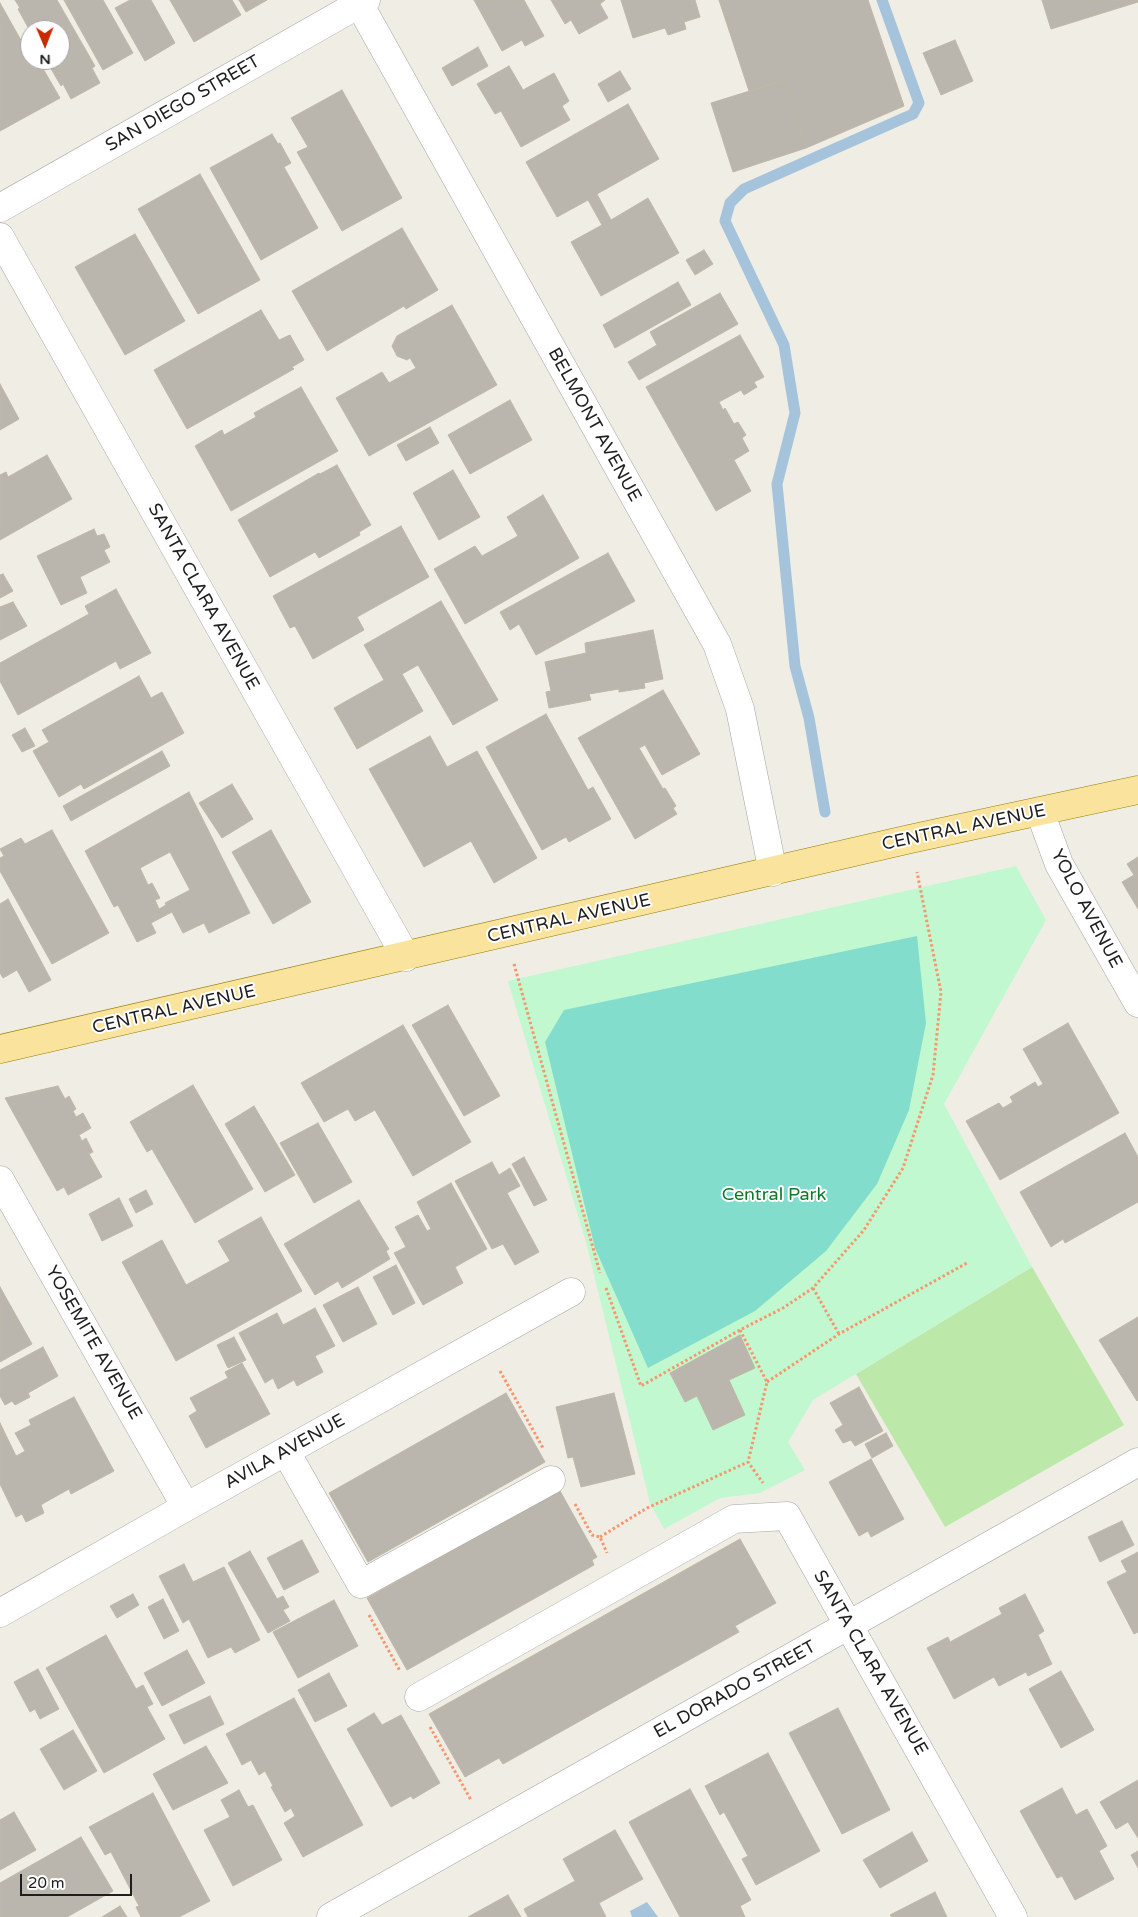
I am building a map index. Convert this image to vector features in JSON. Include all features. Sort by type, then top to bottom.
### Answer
[{"type":"main road","name":"CENTRAL AVENUE","points":[[0,1049],[910,840],[1138,790]]},
{"type":"street","name":"SAN DIEGO STREET","points":[[0,208],[361,1]]},
{"type":"street","name":"BELMONT AVENUE","points":[[361,1],[717,644],[740,710],[773,872]]},
{"type":"street","name":"SANTA CLARA AVENUE","points":[[0,237],[406,957]]},
{"type":"street","name":"YOLO AVENUE","points":[[1040,812],[1059,864],[1138,1003]]},
{"type":"street","name":"YOSEMITE AVENUE","points":[[0,1180],[186,1507]]},
{"type":"street","name":"AVILA AVENUE","points":[[0,1613],[571,1292]]},
{"type":"street","points":[[286,1452],[361,1584],[551,1480]]},
{"type":"street","name":"EL DORADO STREET","points":[[332,1917],[1138,1462]]},
{"type":"street","name":"SANTA CLARA AVENUE","points":[[787,1516],[1013,1917]]},
{"type":"street","points":[[419,1697],[734,1519],[787,1516]]},
{"type":"path","points":[[604,1285],[641,1386],[783,1308],[812,1288],[864,1230],[903,1168],[933,1075],[941,992],[910,840]]},
{"type":"path","points":[[506,934],[601,1276]]},
{"type":"path","points":[[767,1382],[839,1334],[967,1263]]},
{"type":"path","points":[[812,1288],[839,1334]]},
{"type":"path","points":[[740,1330],[767,1382],[748,1462],[787,1516]]},
{"type":"path","points":[[600,1537],[646,1508],[748,1462]]},
{"type":"green space","name":"Central Park","points":[[1016,866],[1046,920],[944,1104],[1032,1267],[813,1400],[788,1442],[805,1470],[760,1493],[720,1498],[664,1529],[650,1503],[586,1242],[508,981]]},
{"type":"green space","points":[[917,936],[926,1023],[909,1110],[877,1184],[826,1251],[755,1311],[648,1368],[595,1248],[545,1042],[564,1010]]},
{"type":"green space","points":[[1032,1267],[1124,1425],[945,1527],[856,1374]]},
{"type":"shaded area","points":[[647,1902],[658,1917],[632,1917],[630,1911]]},
{"type":"building","points":[[15,0],[57,0],[69,20],[24,20],[18,9],[20,8]]},
{"type":"building","points":[[64,0],[103,0],[133,53],[103,70]]},
{"type":"building","points":[[130,0],[151,0],[175,43],[145,61],[115,8]]},
{"type":"building","points":[[170,0],[232,0],[241,15],[194,42]]},
{"type":"building","points":[[239,0],[267,0],[246,12]]},
{"type":"building","points":[[474,0],[524,0],[544,36],[525,46],[522,40],[502,51]]},
{"type":"building","points":[[551,0],[605,0],[600,4],[608,18],[579,34],[571,20],[565,24]]},
{"type":"building","points":[[621,0],[695,0],[700,17],[684,22],[686,29],[668,35],[665,28],[633,38]]},
{"type":"building","points":[[719,0],[868,0],[904,106],[806,148],[785,80],[749,91]]},
{"type":"building","points":[[1042,0],[1138,0],[1138,2],[1051,29]]},
{"type":"building","points":[[0,3],[20,39],[20,70],[44,70],[60,98],[0,131]]},
{"type":"building","points":[[70,23],[95,66],[92,68],[100,83],[71,99],[63,84],[61,86],[52,70],[70,70]]},
{"type":"building","points":[[955,40],[973,81],[941,95],[923,53]]},
{"type":"building","points":[[478,47],[488,66],[452,86],[442,68]]},
{"type":"building","points":[[509,66],[523,90],[554,73],[569,101],[562,106],[570,120],[521,147],[501,111],[495,114],[477,84]]},
{"type":"building","points":[[620,71],[631,89],[608,102],[598,84]]},
{"type":"building","points":[[785,80],[806,148],[733,172],[711,103]]},
{"type":"building","points":[[342,90],[402,198],[342,231],[297,152],[308,147],[291,118]]},
{"type":"building","points":[[628,104],[659,159],[597,194],[611,220],[648,198],[679,253],[601,296],[571,242],[602,225],[588,200],[557,217],[526,162]]},
{"type":"building","points":[[272,134],[278,144],[280,143],[291,163],[284,167],[318,228],[261,260],[210,168]]},
{"type":"building","points":[[200,174],[260,280],[198,314],[138,209]]},
{"type":"building","points":[[402,228],[438,290],[406,309],[404,306],[327,351],[292,291]]},
{"type":"building","points":[[135,234],[185,321],[125,355],[75,267]]},
{"type":"building","points":[[704,250],[713,264],[695,275],[686,260]]},
{"type":"building","points":[[678,282],[691,305],[615,348],[603,325]]},
{"type":"building","points":[[720,293],[738,324],[639,380],[628,362],[657,345],[650,332]]},
{"type":"building","points":[[452,305],[497,385],[369,456],[336,398],[382,372],[389,383],[416,368],[410,358],[407,360],[397,356],[392,346],[397,336]]},
{"type":"building","points":[[261,310],[279,340],[290,335],[304,360],[292,367],[294,369],[187,429],[154,370]]},
{"type":"building","points":[[740,335],[764,377],[754,382],[757,387],[744,395],[741,390],[719,402],[723,410],[725,408],[734,424],[738,422],[746,435],[742,438],[749,451],[734,460],[751,491],[716,511],[646,387]]},
{"type":"building","points":[[0,384],[19,419],[0,430]]},
{"type":"building","points":[[301,387],[338,451],[231,511],[195,446],[222,430],[224,435],[256,417],[254,413]]},
{"type":"building","points":[[510,400],[532,440],[470,474],[448,435]]},
{"type":"building","points":[[430,427],[439,443],[406,461],[397,445]]},
{"type":"building","points":[[47,455],[72,499],[0,540],[0,475],[6,472],[8,477]]},
{"type":"building","points":[[337,465],[371,525],[359,532],[360,535],[319,558],[315,552],[270,577],[238,520],[319,473]]},
{"type":"building","points":[[453,470],[480,517],[439,540],[413,493]]},
{"type":"building","points":[[543,495],[579,558],[465,624],[434,569],[475,546],[482,556],[518,536],[507,517]]},
{"type":"building","points":[[401,526],[429,577],[357,617],[364,630],[313,659],[295,626],[290,628],[273,596]]},
{"type":"building","points":[[94,529],[97,536],[104,534],[110,547],[104,550],[110,562],[80,577],[87,593],[61,605],[37,556]]},
{"type":"building","points":[[608,553],[635,601],[536,655],[519,624],[510,630],[500,612]]},
{"type":"building","points":[[3,574],[13,591],[0,598],[0,575]]},
{"type":"building","points":[[116,589],[151,653],[120,669],[116,661],[18,715],[0,681],[0,663],[89,614],[85,606]]},
{"type":"building","points":[[441,601],[498,700],[453,725],[418,665],[402,674],[423,711],[357,749],[334,708],[384,680],[364,645]]},
{"type":"building","points":[[13,602],[27,626],[0,640],[0,607]]},
{"type":"building","points":[[653,630],[663,679],[644,683],[645,688],[619,692],[619,689],[589,694],[591,700],[549,708],[546,692],[551,691],[545,662],[586,653],[585,643]]},
{"type":"building","points":[[139,676],[151,698],[162,692],[184,733],[84,789],[81,784],[59,797],[33,751],[49,742],[42,730]]},
{"type":"building","points":[[663,690],[700,754],[662,775],[645,745],[639,748],[663,789],[665,788],[676,806],[673,808],[677,814],[635,839],[578,738]]},
{"type":"building","points":[[546,714],[588,790],[593,787],[611,819],[569,842],[566,837],[542,850],[486,747]]},
{"type":"building","points":[[25,728],[35,746],[22,752],[12,735]]},
{"type":"building","points":[[430,736],[447,767],[477,751],[537,858],[494,883],[471,841],[424,867],[369,769]]},
{"type":"building","points":[[162,751],[170,766],[71,821],[63,806]]},
{"type":"building","points":[[232,784],[253,819],[222,838],[199,803]]},
{"type":"building","points":[[189,792],[250,913],[209,933],[204,923],[183,933],[172,912],[151,923],[156,933],[137,942],[118,905],[114,907],[85,851]],"holes":[[[170,852],[190,890],[165,903],[166,905],[159,909],[155,900],[160,898],[152,883],[148,885],[140,868]]]},
{"type":"building","points":[[52,830],[109,933],[52,964],[0,871],[0,858],[4,856],[0,849],[21,838],[25,844]]},
{"type":"building","points":[[271,830],[311,902],[273,924],[232,852]]},
{"type":"building","points":[[1138,857],[1138,909],[1122,882],[1134,875],[1127,864]]},
{"type":"building","points":[[8,899],[51,980],[29,992],[17,970],[3,978],[0,973],[0,904]]},
{"type":"building","points":[[448,1005],[500,1096],[464,1116],[412,1025]]},
{"type":"building","points":[[1068,1023],[1119,1113],[1000,1180],[966,1121],[999,1103],[1003,1108],[1013,1102],[1010,1097],[1035,1082],[1038,1087],[1043,1084],[1023,1049]]},
{"type":"building","points":[[403,1025],[471,1142],[413,1176],[375,1110],[355,1121],[348,1109],[324,1122],[301,1083]]},
{"type":"building","points":[[193,1085],[253,1189],[195,1223],[152,1149],[147,1152],[130,1122]]},
{"type":"building","points":[[58,1086],[65,1099],[69,1096],[76,1109],[73,1111],[76,1117],[83,1113],[91,1128],[79,1135],[82,1141],[86,1138],[93,1152],[89,1154],[102,1177],[68,1195],[64,1187],[57,1191],[5,1098]]},
{"type":"building","points":[[254,1106],[295,1175],[265,1192],[225,1124]]},
{"type":"building","points":[[318,1123],[352,1182],[314,1203],[280,1143]]},
{"type":"building","points":[[1125,1133],[1138,1157],[1138,1202],[1065,1243],[1063,1239],[1051,1247],[1020,1192]]},
{"type":"building","points":[[524,1157],[547,1200],[534,1206],[512,1164]]},
{"type":"building","points":[[492,1162],[499,1175],[510,1168],[520,1186],[507,1193],[539,1252],[515,1265],[503,1244],[492,1249],[455,1181]]},
{"type":"building","points":[[451,1183],[487,1249],[455,1267],[463,1283],[423,1305],[394,1253],[406,1247],[395,1227],[418,1215],[427,1231],[431,1229],[417,1202]]},
{"type":"building","points":[[146,1190],[153,1204],[136,1213],[129,1199]]},
{"type":"building","points":[[119,1198],[133,1226],[102,1241],[89,1214]]},
{"type":"building","points":[[359,1200],[389,1249],[386,1251],[390,1259],[342,1288],[338,1281],[315,1295],[284,1244]]},
{"type":"building","points":[[261,1217],[302,1291],[176,1361],[122,1262],[162,1240],[186,1285],[230,1261],[218,1241]]},
{"type":"building","points":[[396,1265],[415,1303],[393,1315],[373,1277]]},
{"type":"building","points":[[0,1287],[32,1344],[0,1362]]},
{"type":"building","points":[[358,1287],[377,1324],[343,1342],[323,1305]]},
{"type":"building","points":[[315,1308],[335,1346],[315,1356],[323,1372],[297,1386],[294,1380],[278,1389],[273,1378],[265,1383],[239,1333],[277,1313],[283,1325]]},
{"type":"building","points":[[1138,1317],[1138,1400],[1137,1401],[1099,1340]]},
{"type":"building","points":[[740,1335],[755,1368],[729,1380],[745,1415],[713,1430],[697,1396],[685,1402],[670,1373]]},
{"type":"building","points":[[234,1337],[246,1360],[228,1368],[217,1345]]},
{"type":"building","points":[[43,1347],[58,1376],[28,1393],[30,1397],[15,1405],[12,1401],[5,1405],[0,1396],[0,1370]]},
{"type":"building","points":[[242,1363],[270,1414],[206,1448],[189,1416],[197,1411],[190,1398],[228,1378],[225,1372]]},
{"type":"building","points":[[859,1387],[883,1431],[855,1446],[851,1440],[843,1443],[835,1430],[843,1425],[830,1403]]},
{"type":"building","points":[[506,1393],[545,1462],[368,1562],[329,1493]]},
{"type":"building","points":[[614,1393],[635,1474],[581,1487],[573,1457],[568,1458],[556,1407]]},
{"type":"building","points":[[74,1397],[114,1471],[71,1494],[69,1489],[44,1503],[20,1454],[25,1451],[15,1433],[31,1425],[29,1420]]},
{"type":"building","points":[[0,1423],[16,1456],[20,1454],[44,1503],[41,1505],[44,1513],[26,1522],[22,1514],[16,1517],[0,1484]]},
{"type":"building","points":[[886,1433],[893,1446],[872,1458],[865,1444]]},
{"type":"building","points":[[871,1459],[904,1519],[871,1537],[868,1531],[859,1536],[829,1482]]},
{"type":"building","points":[[560,1491],[597,1557],[592,1560],[594,1565],[407,1670],[367,1598]]},
{"type":"building","points":[[1122,1521],[1134,1545],[1100,1562],[1088,1537]]},
{"type":"building","points":[[740,1539],[776,1603],[735,1626],[739,1632],[503,1764],[499,1758],[465,1777],[429,1714]]},
{"type":"building","points":[[302,1540],[319,1572],[284,1590],[267,1558]]},
{"type":"building","points":[[250,1551],[277,1599],[283,1596],[289,1607],[283,1610],[290,1621],[268,1633],[228,1563]]},
{"type":"building","points":[[1138,1552],[1138,1632],[1134,1634],[1107,1582],[1127,1572],[1121,1561]]},
{"type":"building","points":[[184,1564],[193,1582],[224,1567],[260,1640],[235,1653],[231,1647],[208,1658],[189,1619],[183,1623],[159,1576]]},
{"type":"building","points":[[133,1594],[139,1605],[117,1618],[110,1606]]},
{"type":"building","points":[[1025,1594],[1044,1631],[1038,1635],[1052,1664],[1028,1676],[1026,1672],[999,1686],[994,1677],[954,1699],[927,1648],[948,1637],[950,1642],[1002,1614],[999,1608]]},
{"type":"building","points":[[163,1599],[179,1631],[164,1639],[148,1607]]},
{"type":"building","points":[[334,1600],[358,1646],[298,1678],[273,1632]]},
{"type":"building","points":[[106,1635],[136,1689],[143,1685],[153,1704],[147,1707],[165,1739],[104,1773],[46,1668]]},
{"type":"building","points":[[187,1650],[205,1683],[162,1706],[144,1673]]},
{"type":"building","points":[[38,1669],[59,1709],[40,1719],[35,1709],[30,1712],[14,1682]]},
{"type":"building","points":[[1061,1671],[1094,1730],[1061,1748],[1029,1689]]},
{"type":"building","points":[[329,1673],[347,1706],[315,1722],[298,1690]]},
{"type":"building","points":[[210,1696],[224,1724],[184,1744],[169,1715]]},
{"type":"building","points":[[294,1698],[363,1825],[303,1857],[284,1823],[295,1816],[291,1808],[285,1812],[271,1787],[273,1786],[265,1771],[259,1775],[251,1760],[242,1765],[226,1734]]},
{"type":"building","points":[[838,1708],[890,1810],[842,1834],[789,1733]]},
{"type":"building","points":[[374,1713],[382,1725],[401,1715],[440,1783],[413,1799],[411,1796],[391,1807],[347,1729]]},
{"type":"building","points":[[73,1730],[97,1771],[64,1790],[40,1749]]},
{"type":"building","points":[[206,1746],[228,1783],[173,1810],[153,1774]]},
{"type":"building","points":[[768,1753],[820,1851],[756,1885],[742,1859],[748,1856],[724,1812],[720,1815],[705,1786]]},
{"type":"building","points":[[1138,1780],[1138,1838],[1128,1822],[1116,1829],[1100,1802]]},
{"type":"building","points":[[1062,1788],[1076,1815],[1087,1809],[1107,1846],[1099,1851],[1114,1879],[1075,1900],[1062,1876],[1057,1878],[1020,1811]]},
{"type":"building","points":[[690,1789],[751,1900],[740,1906],[745,1917],[680,1917],[629,1822]]},
{"type":"building","points":[[239,1790],[248,1807],[253,1805],[282,1860],[233,1886],[204,1830],[230,1817],[221,1800]]},
{"type":"building","points":[[153,1793],[210,1901],[179,1917],[141,1917],[136,1907],[139,1906],[111,1852],[105,1855],[89,1827]]},
{"type":"building","points":[[14,1812],[36,1850],[0,1870],[0,1820]]},
{"type":"building","points":[[615,1830],[643,1879],[599,1903],[606,1917],[528,1917],[524,1909],[575,1881],[563,1859]]},
{"type":"building","points":[[912,1832],[928,1861],[880,1888],[863,1860]]},
{"type":"building","points":[[81,1837],[113,1891],[67,1917],[0,1917],[0,1883]]},
{"type":"building","points":[[1138,1851],[1138,1868],[1131,1855]]},
{"type":"building","points":[[935,1892],[947,1917],[892,1917],[890,1915]]},
{"type":"building","points":[[508,1895],[521,1917],[468,1917]]},
{"type":"building","points":[[120,1906],[127,1917],[102,1917]]},
{"type":"waterway","points":[[825,812],[809,718],[795,666],[777,484],[795,413],[784,345],[725,221],[730,203],[744,189],[913,114],[919,103],[882,0]]}]
